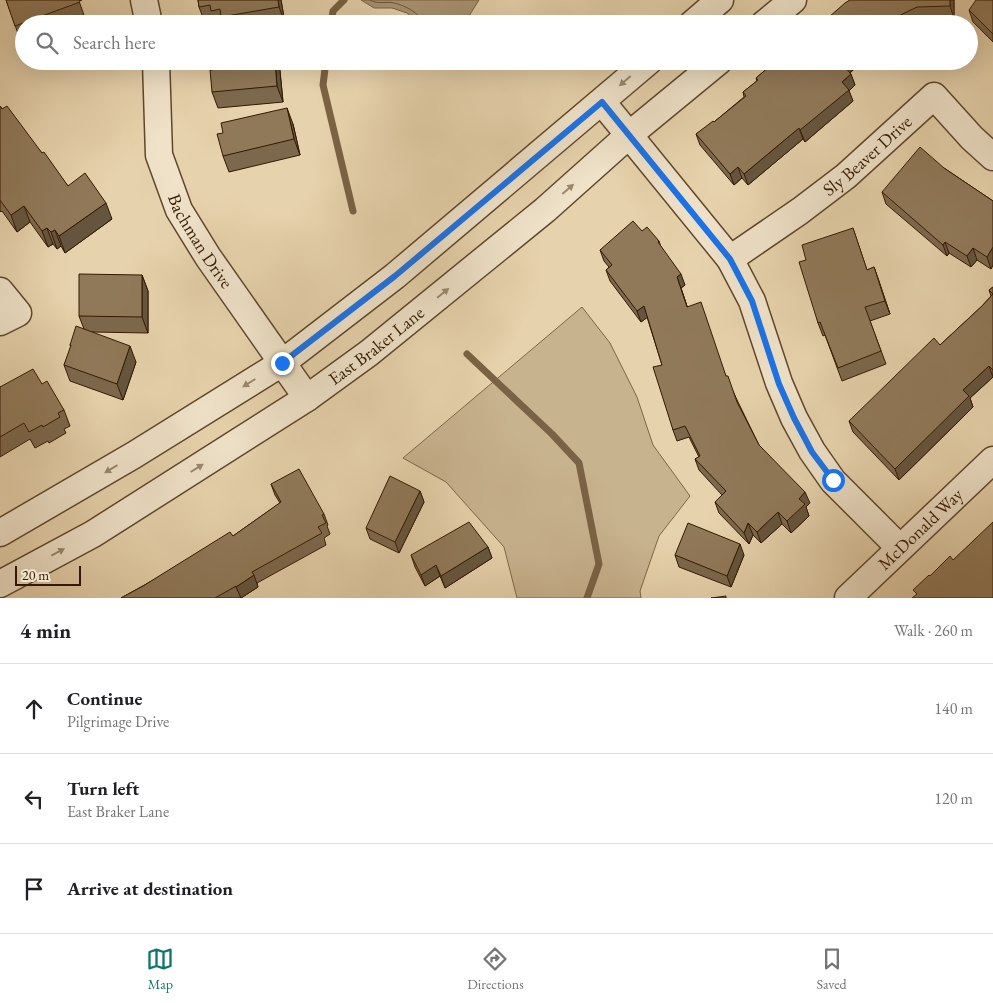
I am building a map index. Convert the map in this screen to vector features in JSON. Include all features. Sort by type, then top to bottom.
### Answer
[{"type":"street","points":[[144,0],[147,15]]},
{"type":"street","points":[[702,15],[720,0]]},
{"type":"street","points":[[775,15],[793,0]]},
{"type":"street","name":"Bachman Drive","points":[[156,70],[159,155],[179,210],[208,257],[307,398]]},
{"type":"street","points":[[0,533],[134,455],[282,363],[395,276],[638,70]]},
{"type":"street","name":"East Braker Lane","points":[[0,584],[93,534],[307,398],[369,353],[522,228],[629,135],[708,70]]},
{"type":"street","name":"Sly Beaver Drive","points":[[730,259],[800,212],[846,176],[934,96],[972,138],[993,156]]},
{"type":"street","points":[[602,102],[730,259],[752,301],[779,384],[812,452],[833,480],[900,548]]},
{"type":"street","points":[[0,291],[9,318]]},
{"type":"street","name":"McDonald Way","points":[[848,598],[993,460]]},
{"type":"shaded area","points":[[582,307],[610,343],[637,397],[653,445],[690,496],[659,536],[640,591],[641,598],[517,598],[504,547],[446,482],[403,458]]},
{"type":"water","points":[[361,0],[479,0],[470,15],[409,15],[392,8],[374,8]]},
{"type":"building","points":[[6,0],[79,0],[80,2],[45,15],[15,15],[15,26]]},
{"type":"building","points":[[198,0],[278,0],[279,7],[233,15],[221,15],[220,9],[211,11],[210,5],[199,7]]},
{"type":"building","points":[[850,0],[950,0],[950,6],[917,7],[901,15],[831,15]]},
{"type":"building","points":[[976,0],[993,0],[993,34],[978,19],[978,15],[974,15],[969,10]]},
{"type":"building","points":[[210,70],[276,70],[277,86],[212,92]]},
{"type":"building","points":[[765,70],[847,70],[851,74],[842,82],[849,90],[800,130],[799,128],[744,174],[738,167],[730,174],[696,134],[746,96],[743,92],[758,80],[756,78]]},
{"type":"building","points":[[0,106],[2,109],[7,106],[42,153],[44,152],[68,186],[85,173],[106,203],[59,236],[55,230],[51,232],[47,228],[42,231],[24,206],[11,215],[0,200]]},
{"type":"building","points":[[287,108],[294,139],[223,156],[217,134],[223,133],[221,123]]},
{"type":"building","points":[[920,147],[944,168],[993,201],[993,247],[987,257],[973,248],[967,256],[945,242],[943,245],[882,192]]},
{"type":"building","points":[[633,221],[642,231],[647,227],[659,241],[681,274],[677,277],[687,307],[701,302],[726,376],[728,376],[737,402],[759,445],[805,492],[799,499],[805,504],[787,521],[778,512],[757,532],[748,523],[744,533],[715,502],[726,491],[695,459],[700,456],[685,426],[673,430],[653,367],[662,365],[644,306],[637,311],[606,270],[612,265],[600,250]]},
{"type":"building","points":[[853,228],[867,270],[874,267],[885,301],[865,307],[881,351],[838,368],[820,322],[818,323],[799,262],[806,260],[802,245]]},
{"type":"building","points":[[79,274],[142,275],[142,317],[79,316]]},
{"type":"building","points":[[993,294],[993,370],[989,366],[963,390],[969,396],[895,469],[849,421],[934,338],[940,345]]},
{"type":"building","points":[[76,326],[130,346],[117,384],[64,365]]},
{"type":"building","points":[[33,369],[42,384],[47,381],[64,410],[58,413],[60,417],[43,427],[42,425],[29,432],[24,423],[0,437],[0,387]]},
{"type":"building","points":[[299,469],[324,514],[322,515],[326,523],[318,527],[322,533],[252,572],[254,575],[215,598],[121,598],[230,532],[233,536],[281,502],[271,484]]},
{"type":"building","points":[[390,476],[420,491],[395,542],[366,528]]},
{"type":"building","points":[[469,522],[488,547],[441,576],[436,565],[421,575],[411,555]]},
{"type":"building","points":[[993,522],[993,598],[912,598],[917,594],[913,590],[950,556],[953,560]]},
{"type":"building","points":[[688,523],[740,544],[727,576],[675,555]]},
{"type":"waterway","points":[[332,15],[333,11],[344,0]]},
{"type":"waterway","points":[[325,70],[323,85],[353,211]]},
{"type":"waterway","points":[[467,354],[552,434],[579,463],[599,564],[587,598]]},
{"type":"route","points":[[282,363],[395,276],[602,102],[730,259],[752,301],[779,384],[794,418],[812,452],[833,480]]}]
